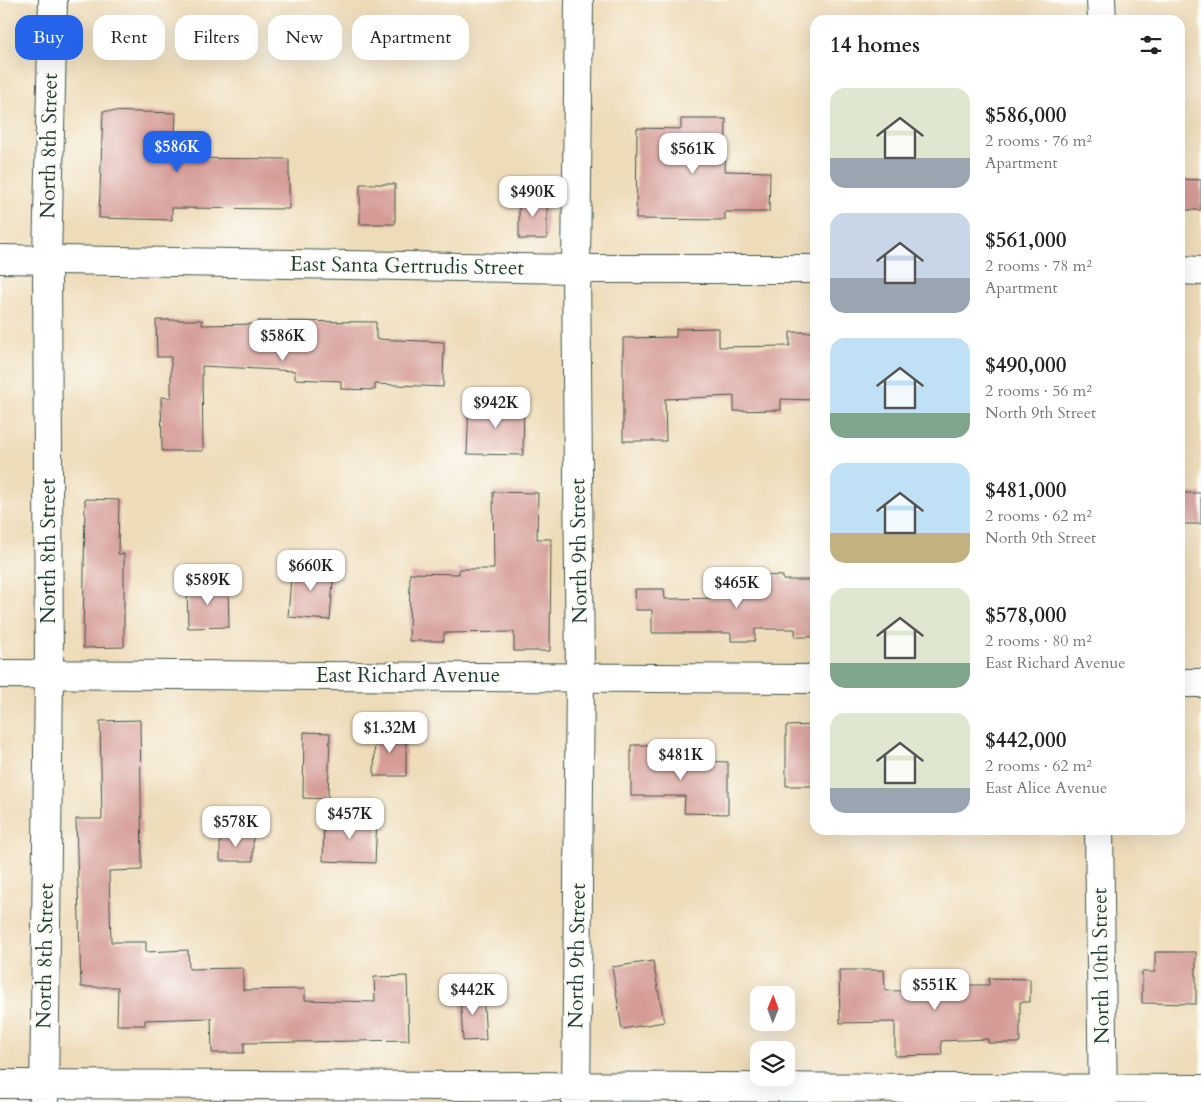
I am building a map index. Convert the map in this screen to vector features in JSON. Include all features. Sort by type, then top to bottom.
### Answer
[{"type":"street","name":"North 8th Street","points":[[44,1093],[48,673],[47,259],[52,0]]},
{"type":"street","name":"North 9th Street","points":[[576,1094],[580,676],[576,268],[579,0]]},
{"type":"street","points":[[1102,0],[1102,15]]},
{"type":"street","name":"East Santa Gertrudis Street","points":[[0,259],[576,268],[810,269]]},
{"type":"street","points":[[1185,270],[1201,270]]},
{"type":"street","name":"East Richard Avenue","points":[[0,674],[580,676],[810,679]]},
{"type":"street","points":[[1185,682],[1201,682]]},
{"type":"street","name":"North 10th Street","points":[[1099,835],[1103,1094]]},
{"type":"street","points":[[0,1084],[44,1093],[1103,1094],[1201,1089]]},
{"type":"building","points":[[103,111],[176,113],[174,158],[289,159],[289,209],[172,208],[172,220],[99,218]]},
{"type":"building","points":[[681,119],[726,119],[725,171],[770,172],[769,212],[725,212],[725,220],[636,219],[637,128],[681,129]]},
{"type":"building","points":[[1185,179],[1201,180],[1201,210],[1185,210]]},
{"type":"building","points":[[360,184],[395,184],[395,224],[360,224]]},
{"type":"building","points":[[519,197],[547,197],[547,239],[519,239]]},
{"type":"building","points":[[156,320],[202,320],[202,325],[258,324],[258,321],[376,322],[376,339],[444,342],[443,387],[375,384],[375,390],[341,389],[341,381],[295,379],[295,371],[202,366],[203,451],[162,451],[161,397],[171,398],[171,357],[157,357]]},
{"type":"building","points":[[719,328],[719,347],[790,346],[790,332],[810,332],[810,400],[781,399],[781,410],[734,411],[734,396],[665,399],[666,441],[623,441],[623,338],[676,337],[676,329]]},
{"type":"building","points":[[469,402],[524,404],[523,455],[467,454]]},
{"type":"building","points":[[493,492],[538,493],[537,539],[551,539],[550,651],[514,651],[514,632],[444,633],[444,641],[409,641],[410,573],[459,574],[459,569],[494,569]]},
{"type":"building","points":[[1185,493],[1201,493],[1201,524],[1185,524]]},
{"type":"building","points":[[85,499],[119,500],[118,554],[124,554],[124,647],[83,648]]},
{"type":"building","points":[[292,564],[334,568],[330,620],[288,617]]},
{"type":"building","points":[[731,574],[783,576],[783,580],[810,580],[810,637],[795,637],[795,629],[755,629],[755,641],[731,641],[731,633],[652,633],[652,610],[636,610],[635,589],[664,589],[665,599],[731,598]]},
{"type":"building","points":[[228,584],[229,627],[188,628],[187,585]]},
{"type":"building","points":[[140,720],[142,870],[109,871],[111,942],[146,942],[146,952],[188,950],[189,969],[243,968],[243,990],[305,989],[305,1000],[375,1002],[374,977],[407,976],[409,1040],[244,1043],[244,1053],[212,1053],[211,1018],[145,1020],[145,1025],[117,1025],[118,987],[81,987],[76,819],[102,819],[100,721]]},
{"type":"building","points":[[810,725],[810,786],[786,786],[786,726]]},
{"type":"building","points":[[304,732],[330,733],[328,799],[303,798]]},
{"type":"building","points":[[375,732],[406,733],[406,776],[374,776]]},
{"type":"building","points":[[631,745],[656,745],[656,760],[728,762],[728,814],[684,813],[685,796],[631,796]]},
{"type":"building","points":[[324,817],[377,819],[375,863],[323,861]]},
{"type":"building","points":[[220,835],[253,835],[253,861],[220,861]]},
{"type":"building","points":[[1155,952],[1196,952],[1196,1004],[1142,1003],[1142,972],[1155,972]]},
{"type":"building","points":[[653,961],[664,1022],[622,1029],[612,967]]},
{"type":"building","points":[[839,970],[884,970],[885,991],[955,990],[955,985],[989,985],[989,978],[1030,979],[1030,1002],[1020,1002],[1020,1043],[988,1043],[988,1039],[941,1041],[942,1055],[895,1056],[895,1022],[840,1023]]},
{"type":"building","points":[[483,992],[486,1040],[463,1041],[460,993]]}]
